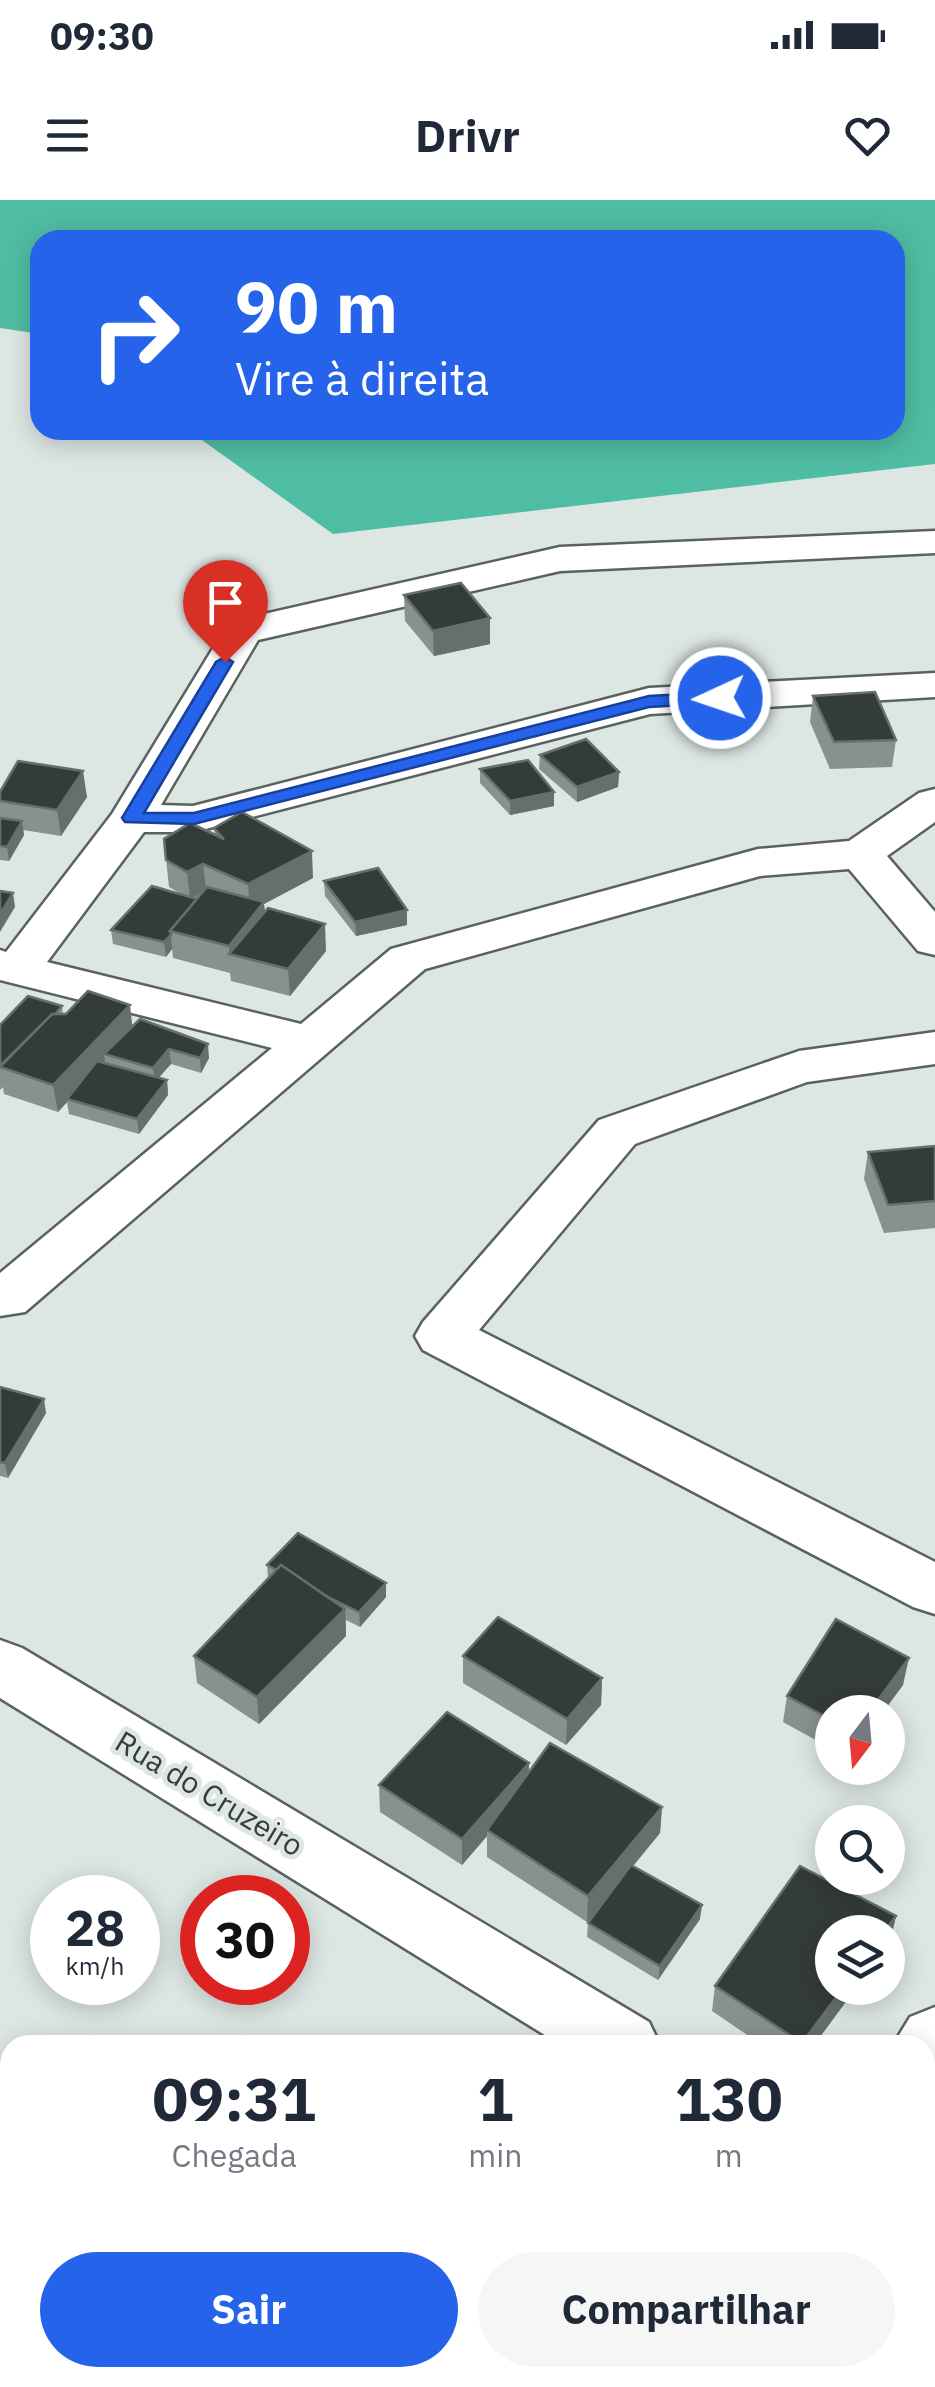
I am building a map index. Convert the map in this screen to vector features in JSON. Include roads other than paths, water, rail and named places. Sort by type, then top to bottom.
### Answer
[{"type":"street","points":[[312,1042],[10,966],[131,818],[244,631],[560,560],[935,542]]},
{"type":"street","points":[[131,818],[194,819],[649,702],[935,685]]},
{"type":"street","points":[[6,1298],[408,958],[758,863],[860,854],[935,802]]},
{"type":"street","points":[[860,854],[935,941]]},
{"type":"street","points":[[935,1048],[799,1067],[617,1132],[443,1336],[935,1590]]},
{"type":"street","name":"Rua do Cruzeiro","points":[[0,1666],[608,2035]]}]
